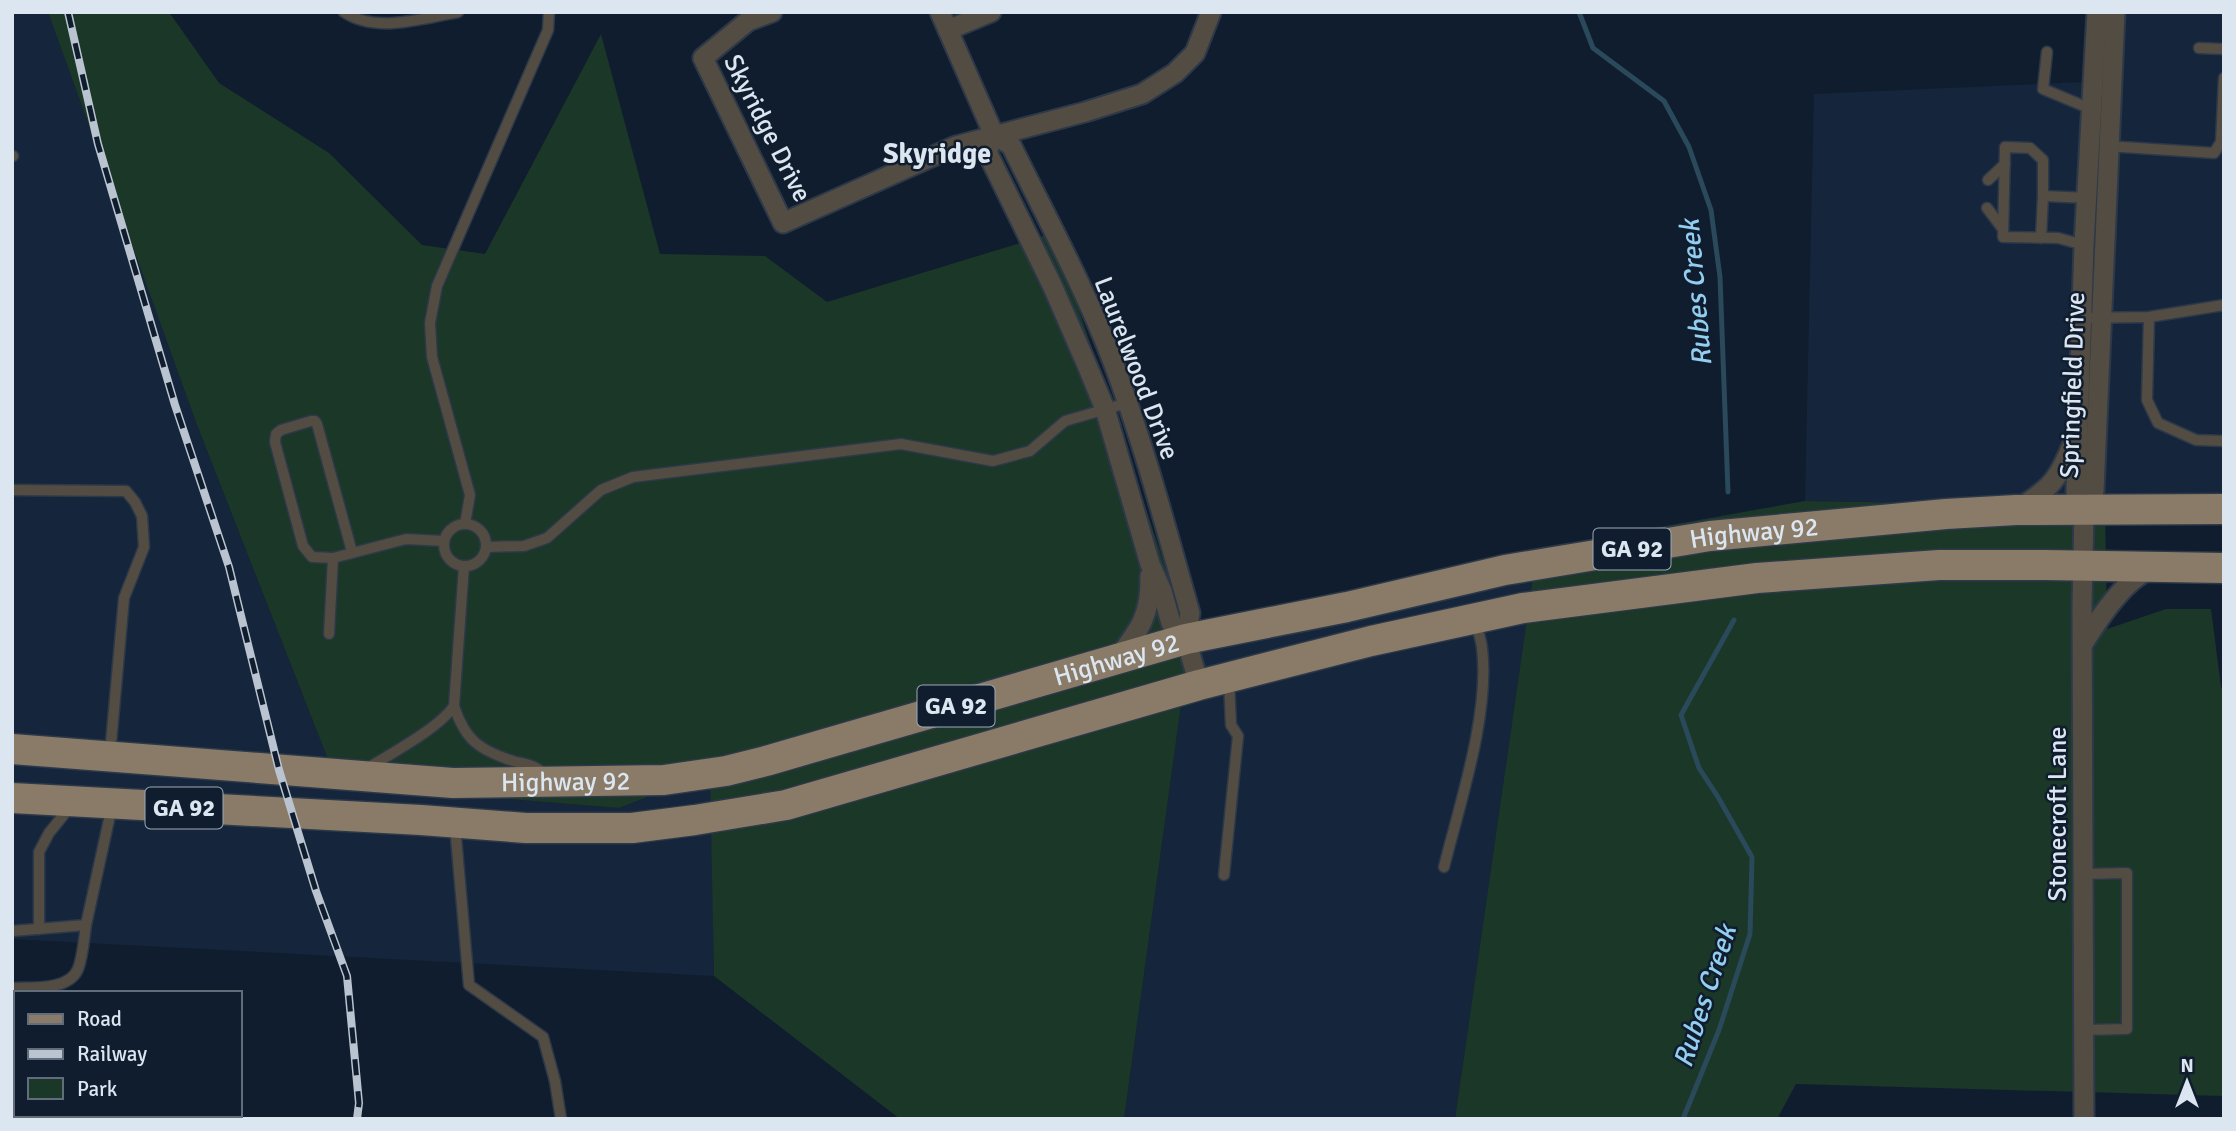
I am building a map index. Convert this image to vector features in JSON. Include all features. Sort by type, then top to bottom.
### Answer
[{"type":"main road","name":"Highway 92","points":[[12,748],[453,783],[664,780],[726,771],[1186,639],[1347,607],[1505,570],[1710,536],[1946,514],[2016,510],[2224,509]]},
{"type":"main road","name":"Highway 92","points":[[12,798],[526,828],[632,828],[786,804],[1228,677],[1474,617],[1757,578],[1939,565],[2224,568]]},
{"type":"main road","points":[[453,783],[454,822]]},
{"type":"street","name":"Skyridge Drive","points":[[772,12],[747,17],[703,58],[783,223],[957,145],[994,135]]},
{"type":"street","points":[[944,21],[991,12]]},
{"type":"street","points":[[994,135],[1085,112],[1142,94],[1175,73],[1195,53],[1210,12]]},
{"type":"street","name":"Springfield Drive","points":[[2097,12],[2091,109],[2099,146]]},
{"type":"street","name":"Springfield Drive","points":[[2084,510],[2094,491],[2091,318],[2096,198],[2099,146],[2115,12]]},
{"type":"street","name":"Laurelwood Drive","points":[[944,21],[994,135],[1011,145],[1113,362],[1142,446],[1190,613],[1186,639],[1199,685]]},
{"type":"street","name":"Laurelwood Drive","points":[[994,135],[987,152],[1052,285],[1105,409],[1150,564],[1171,623],[1186,639]]},
{"type":"street","name":"Springfield Drive","points":[[2084,510],[2076,492],[2078,432],[2091,318],[2084,245],[2096,198]]},
{"type":"street","points":[[2016,510],[2049,488],[2066,462],[2078,432]]},
{"type":"street","name":"Stonecroft Lane","points":[[2084,510],[2084,1119]]},
{"type":"street","name":"Laurelwood Drive","points":[[1117,659],[1148,609],[1151,598],[1150,564]]},
{"type":"street","points":[[2083,644],[2119,595],[2141,575],[2162,567]]},
{"type":"lane","points":[[344,12],[356,20],[386,24],[458,12]]},
{"type":"lane","points":[[465,524],[470,495],[432,357],[430,323],[437,286],[548,30],[550,12]]},
{"type":"lane","points":[[2199,48],[2224,49]]},
{"type":"lane","points":[[2047,52],[2043,89],[2091,109]]},
{"type":"lane","points":[[2099,146],[2214,153],[2221,142],[2224,78]]},
{"type":"lane","points":[[2041,238],[2043,160],[2030,148],[2005,147],[2003,237],[2041,238],[2058,238],[2084,245]]},
{"type":"lane","points":[[1987,180],[2005,164]]},
{"type":"lane","points":[[2042,196],[2096,198]]},
{"type":"lane","points":[[1987,208],[2003,229]]},
{"type":"lane","points":[[2091,318],[2149,317],[2224,305]]},
{"type":"lane","points":[[2149,317],[2147,400],[2158,423],[2196,440],[2224,441]]},
{"type":"lane","points":[[486,547],[524,546],[547,538],[601,490],[633,477],[901,444],[993,461],[1030,451],[1065,421],[1127,403]]},
{"type":"lane","points":[[352,552],[317,424],[311,421],[281,430],[276,434],[275,442],[303,546],[312,557],[333,558],[407,539],[444,541]]},
{"type":"lane","points":[[12,490],[125,491],[142,516],[144,547],[124,598],[110,755]]},
{"type":"lane","points":[[465,524],[478,528],[483,533],[486,547],[480,560],[464,566],[449,559],[444,541],[450,529],[465,524]]},
{"type":"lane","points":[[329,634],[333,558]]},
{"type":"lane","points":[[464,566],[454,706],[460,725],[468,737],[480,746],[510,760],[538,768],[548,780]]},
{"type":"lane","points":[[1444,867],[1479,725],[1482,646],[1474,617]]},
{"type":"lane","points":[[1224,875],[1238,736],[1231,724],[1228,677]]},
{"type":"lane","points":[[356,776],[437,723],[449,714],[454,706]]},
{"type":"lane","points":[[39,929],[39,852],[49,833],[74,802]]},
{"type":"lane","points":[[12,988],[61,984],[74,977],[79,968],[112,804]]},
{"type":"lane","points":[[454,822],[469,985],[543,1037],[555,1081],[561,1119]]},
{"type":"lane","points":[[2083,874],[2127,873],[2127,1029],[2084,1030]]},
{"type":"lane","points":[[12,931],[86,925]]},
{"type":"shaded area","points":[[12,12],[48,12],[197,425],[338,785],[619,808],[711,773],[714,976],[12,939]]},
{"type":"shaded area","points":[[2106,12],[2224,12],[2224,507],[1805,501],[1814,94],[2106,81]]},
{"type":"shaded area","points":[[1537,549],[1455,1119],[1124,1119],[1190,640]]},
{"type":"green space","points":[[48,12],[169,12],[219,83],[329,153],[422,245],[485,254],[601,34],[660,254],[765,256],[827,302],[1053,233],[1190,640],[1124,1119],[900,1119],[714,976],[710,773],[619,808],[338,785],[197,425]]},
{"type":"green space","points":[[1805,501],[2105,506],[2107,629],[2166,609],[2211,609],[2221,687],[2224,692],[2224,1096],[1796,1084],[1777,1119],[1455,1119],[1537,549]]},
{"type":"waterway","name":"Rubes Creek","points":[[1579,12],[1593,48],[1664,101],[1689,147],[1711,210],[1720,277],[1728,492]]},
{"type":"waterway","name":"Rubes Creek","points":[[1683,1119],[1719,1030],[1750,934],[1752,857],[1699,768],[1681,715],[1734,620]]},
{"type":"railway","points":[[68,12],[98,144],[175,405],[229,567],[279,770],[316,891],[347,976],[359,1103],[357,1119]]},
{"type":"district","name":"Skyridge","points":[[937,153]]}]
